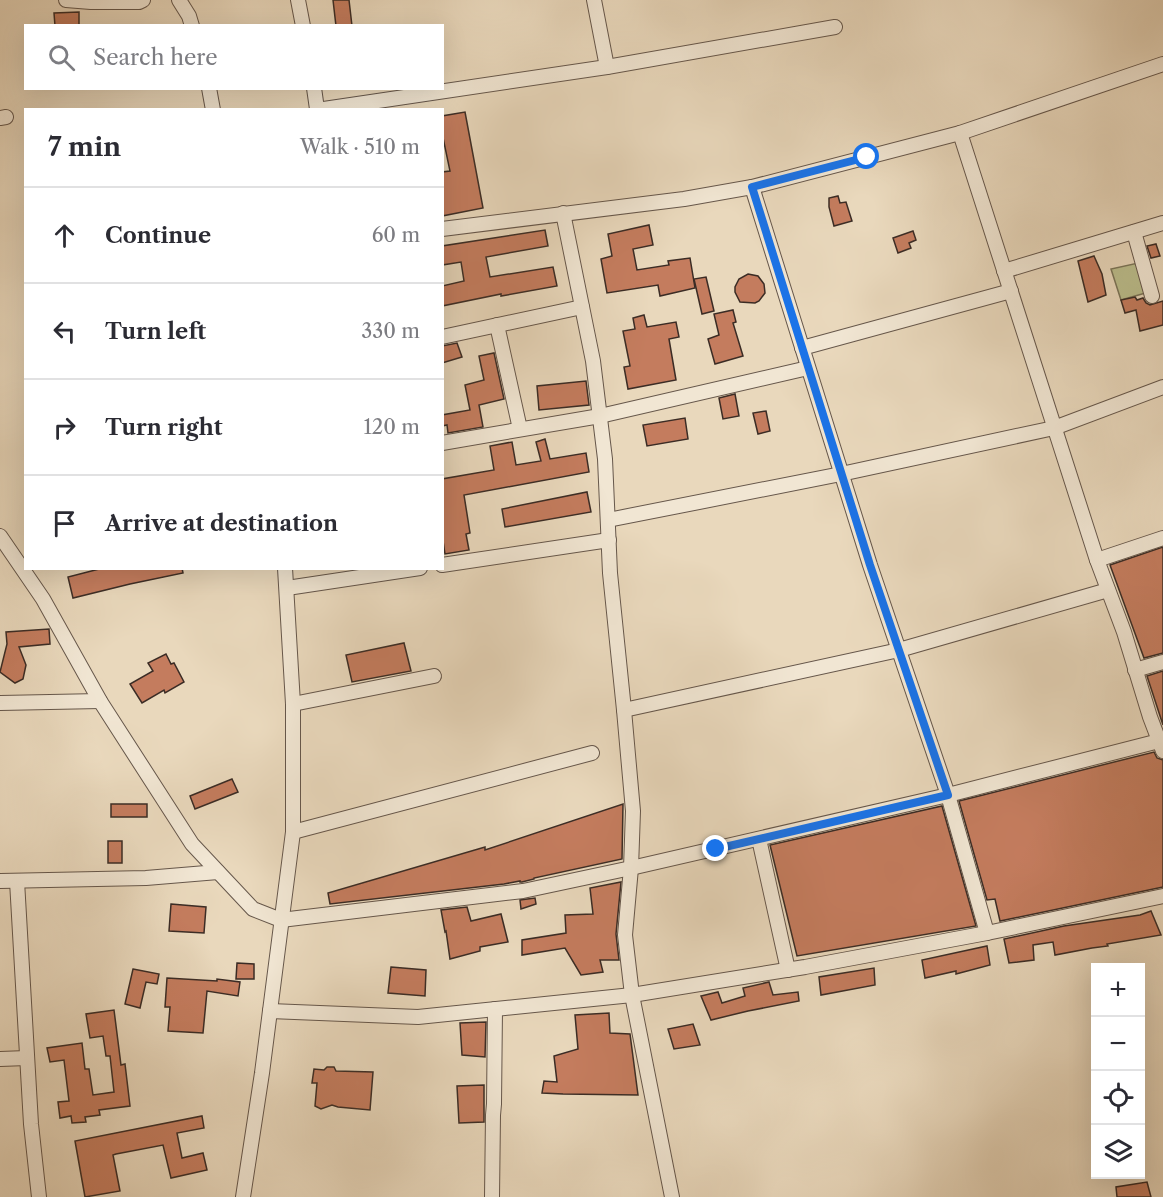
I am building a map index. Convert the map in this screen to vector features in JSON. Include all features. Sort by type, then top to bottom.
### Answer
[{"type":"street","points":[[66,0],[91,2],[139,2],[143,0]]},
{"type":"street","points":[[179,0],[191,24]]},
{"type":"street","points":[[298,0],[303,24]]},
{"type":"street","points":[[594,0],[607,67]]},
{"type":"street","points":[[330,108],[607,67],[836,27]]},
{"type":"street","points":[[444,229],[684,199],[752,187],[960,133],[1163,64]]},
{"type":"street","points":[[209,90],[213,108]]},
{"type":"street","points":[[314,90],[317,108]]},
{"type":"street","points":[[2,541],[43,599],[100,701],[192,844],[253,909],[281,920],[523,891],[1161,746],[1124,632],[1097,560],[960,133]]},
{"type":"street","points":[[752,187],[870,565],[948,795],[987,933]]},
{"type":"street","points":[[563,213],[593,361],[605,459],[610,573],[633,811],[626,935],[632,995],[672,1197]]},
{"type":"street","points":[[1004,271],[1163,223]]},
{"type":"street","points":[[1134,232],[1152,296]]},
{"type":"street","points":[[802,348],[1011,291]]},
{"type":"street","points":[[444,337],[582,307]]},
{"type":"street","points":[[497,325],[520,429]]},
{"type":"street","points":[[444,443],[600,416],[808,368]]},
{"type":"street","points":[[608,520],[841,474],[1054,428],[1163,387]]},
{"type":"street","points":[[1097,560],[1163,538]]},
{"type":"street","points":[[444,565],[609,540]]},
{"type":"street","points":[[243,1197],[262,1073],[293,832],[293,704],[285,570]]},
{"type":"street","points":[[287,588],[407,570]]},
{"type":"street","points":[[624,710],[899,650],[1108,590]]},
{"type":"street","points":[[1135,670],[1163,662]]},
{"type":"street","points":[[293,704],[434,676]]},
{"type":"street","points":[[0,703],[100,701]]},
{"type":"street","points":[[293,832],[592,753]]},
{"type":"street","points":[[759,839],[788,970]]},
{"type":"street","points":[[0,881],[146,878],[218,872]]},
{"type":"street","points":[[17,881],[31,1124],[39,1197]]},
{"type":"street","points":[[270,1011],[418,1017],[632,995],[788,970],[987,933],[1163,896]]},
{"type":"street","points":[[492,1197],[495,1009]]},
{"type":"street","points":[[0,1059],[27,1058]]},
{"type":"green space","points":[[1138,263],[1149,292],[1121,300],[1111,269]]},
{"type":"building","points":[[333,0],[349,0],[352,24],[336,24]]},
{"type":"building","points":[[79,12],[79,24],[55,24],[54,13]]},
{"type":"building","points":[[465,112],[483,208],[444,216],[444,172],[450,171],[444,142],[444,116]]},
{"type":"building","points":[[838,196],[840,203],[846,202],[852,221],[834,226],[829,198]]},
{"type":"building","points":[[649,225],[653,245],[633,249],[637,270],[669,265],[668,261],[690,258],[695,288],[660,296],[658,285],[607,293],[601,259],[612,256],[608,234]]},
{"type":"building","points":[[545,230],[548,246],[486,257],[490,277],[553,267],[557,286],[444,306],[444,286],[464,281],[461,262],[444,265],[444,246]]},
{"type":"building","points":[[913,231],[916,240],[909,243],[911,248],[898,253],[893,238]]},
{"type":"building","points":[[1156,244],[1160,256],[1151,258],[1147,246]]},
{"type":"building","points":[[1094,256],[1102,274],[1106,295],[1088,302],[1078,261]]},
{"type":"building","points":[[748,274],[758,276],[764,284],[765,293],[755,303],[740,302],[735,292],[739,279]]},
{"type":"building","points":[[706,277],[714,311],[702,314],[694,279]]},
{"type":"building","points":[[1135,297],[1137,300],[1143,298],[1150,305],[1163,301],[1163,325],[1140,331],[1136,310],[1125,313],[1121,300]]},
{"type":"building","points":[[733,310],[736,322],[733,323],[743,356],[715,364],[708,339],[719,335],[714,314]]},
{"type":"building","points":[[644,315],[647,327],[676,322],[679,337],[669,339],[676,380],[628,389],[624,367],[630,366],[623,331],[635,329],[633,318]]},
{"type":"building","points":[[457,343],[462,357],[444,362],[444,346]]},
{"type":"building","points":[[494,353],[504,399],[479,405],[483,427],[448,433],[447,425],[444,426],[444,415],[470,410],[465,385],[484,380],[479,356]]},
{"type":"building","points":[[586,381],[589,405],[539,410],[537,386]]},
{"type":"building","points":[[735,394],[739,416],[723,419],[719,398]]},
{"type":"building","points":[[766,411],[770,431],[758,434],[753,413]]},
{"type":"building","points":[[685,418],[688,439],[647,446],[643,425]]},
{"type":"building","points":[[545,439],[550,459],[586,453],[589,472],[464,495],[470,533],[466,534],[469,550],[445,554],[444,479],[494,470],[490,446],[512,442],[516,465],[541,461],[536,442]]},
{"type":"building","points":[[587,492],[591,512],[505,527],[502,509]]},
{"type":"building","points":[[1163,547],[1163,653],[1144,658],[1110,565]]},
{"type":"building","points":[[95,570],[182,570],[183,573],[73,598],[68,577]]},
{"type":"building","points":[[49,629],[50,644],[19,647],[26,665],[23,679],[15,683],[0,672],[7,644],[6,632]]},
{"type":"building","points":[[404,643],[411,671],[352,682],[346,655]]},
{"type":"building","points":[[166,654],[171,664],[174,663],[184,682],[142,703],[130,684],[153,671],[148,663]]},
{"type":"building","points":[[1163,671],[1163,725],[1147,676]]},
{"type":"building","points":[[1154,752],[1157,758],[1163,760],[1163,887],[1000,921],[995,899],[987,900],[959,801]]},
{"type":"building","points":[[232,779],[238,792],[195,809],[190,796]]},
{"type":"building","points":[[111,804],[147,804],[147,817],[111,817]]},
{"type":"building","points":[[623,804],[622,859],[522,882],[330,904],[328,893],[485,847],[485,850]]},
{"type":"building","points":[[942,806],[976,926],[797,956],[770,845]]},
{"type":"building","points":[[108,841],[122,841],[122,863],[108,863]]},
{"type":"building","points":[[621,882],[616,934],[619,960],[600,960],[603,972],[581,975],[565,948],[522,955],[522,940],[566,933],[565,915],[593,914],[590,888]]},
{"type":"building","points":[[535,898],[536,904],[521,909],[520,900]]},
{"type":"building","points":[[171,904],[206,907],[204,933],[169,931]]},
{"type":"building","points":[[467,907],[471,921],[501,914],[508,942],[480,947],[480,951],[450,959],[441,910]]},
{"type":"building","points":[[1151,911],[1161,935],[1055,955],[1053,942],[1033,945],[1034,960],[1009,963],[1004,939],[1064,926],[1140,915]]},
{"type":"building","points":[[987,946],[990,965],[956,974],[956,971],[925,978],[922,960]]},
{"type":"building","points":[[237,963],[254,964],[254,979],[236,979]]},
{"type":"building","points":[[391,967],[426,970],[425,996],[388,993]]},
{"type":"building","points":[[874,968],[875,985],[821,995],[819,977]]},
{"type":"building","points":[[133,969],[159,974],[157,984],[146,982],[140,1008],[125,1004]]},
{"type":"building","points":[[167,978],[240,982],[238,996],[207,991],[203,1033],[168,1031],[170,1007],[165,1007]]},
{"type":"building","points":[[769,982],[773,995],[798,992],[799,1001],[711,1020],[701,996],[718,992],[722,1003],[745,996],[743,988]]},
{"type":"building","points":[[114,1010],[121,1065],[125,1064],[130,1106],[99,1110],[100,1115],[85,1117],[86,1122],[72,1123],[71,1116],[60,1118],[58,1102],[69,1101],[64,1060],[50,1062],[47,1048],[82,1043],[85,1069],[89,1069],[93,1095],[114,1092],[110,1056],[106,1056],[103,1036],[90,1038],[86,1014]]},
{"type":"building","points":[[609,1013],[610,1033],[630,1034],[638,1095],[542,1093],[544,1081],[557,1082],[554,1056],[578,1049],[575,1015]]},
{"type":"building","points":[[486,1022],[485,1057],[462,1055],[460,1023]]},
{"type":"building","points":[[693,1024],[700,1045],[674,1049],[668,1029]]},
{"type":"building","points":[[327,1067],[334,1067],[336,1071],[373,1072],[370,1110],[332,1105],[321,1109],[315,1106],[317,1083],[312,1083],[314,1069],[324,1070]]},
{"type":"building","points":[[484,1085],[484,1122],[459,1123],[457,1086]]},
{"type":"building","points":[[202,1116],[204,1128],[177,1133],[182,1158],[203,1153],[207,1170],[171,1178],[163,1145],[116,1154],[113,1155],[120,1191],[85,1197],[75,1141]]},
{"type":"building","points":[[1147,1182],[1151,1197],[1117,1197],[1116,1187]]},
{"type":"route","points":[[716,849],[948,795],[870,565],[752,187],[867,157]]}]
